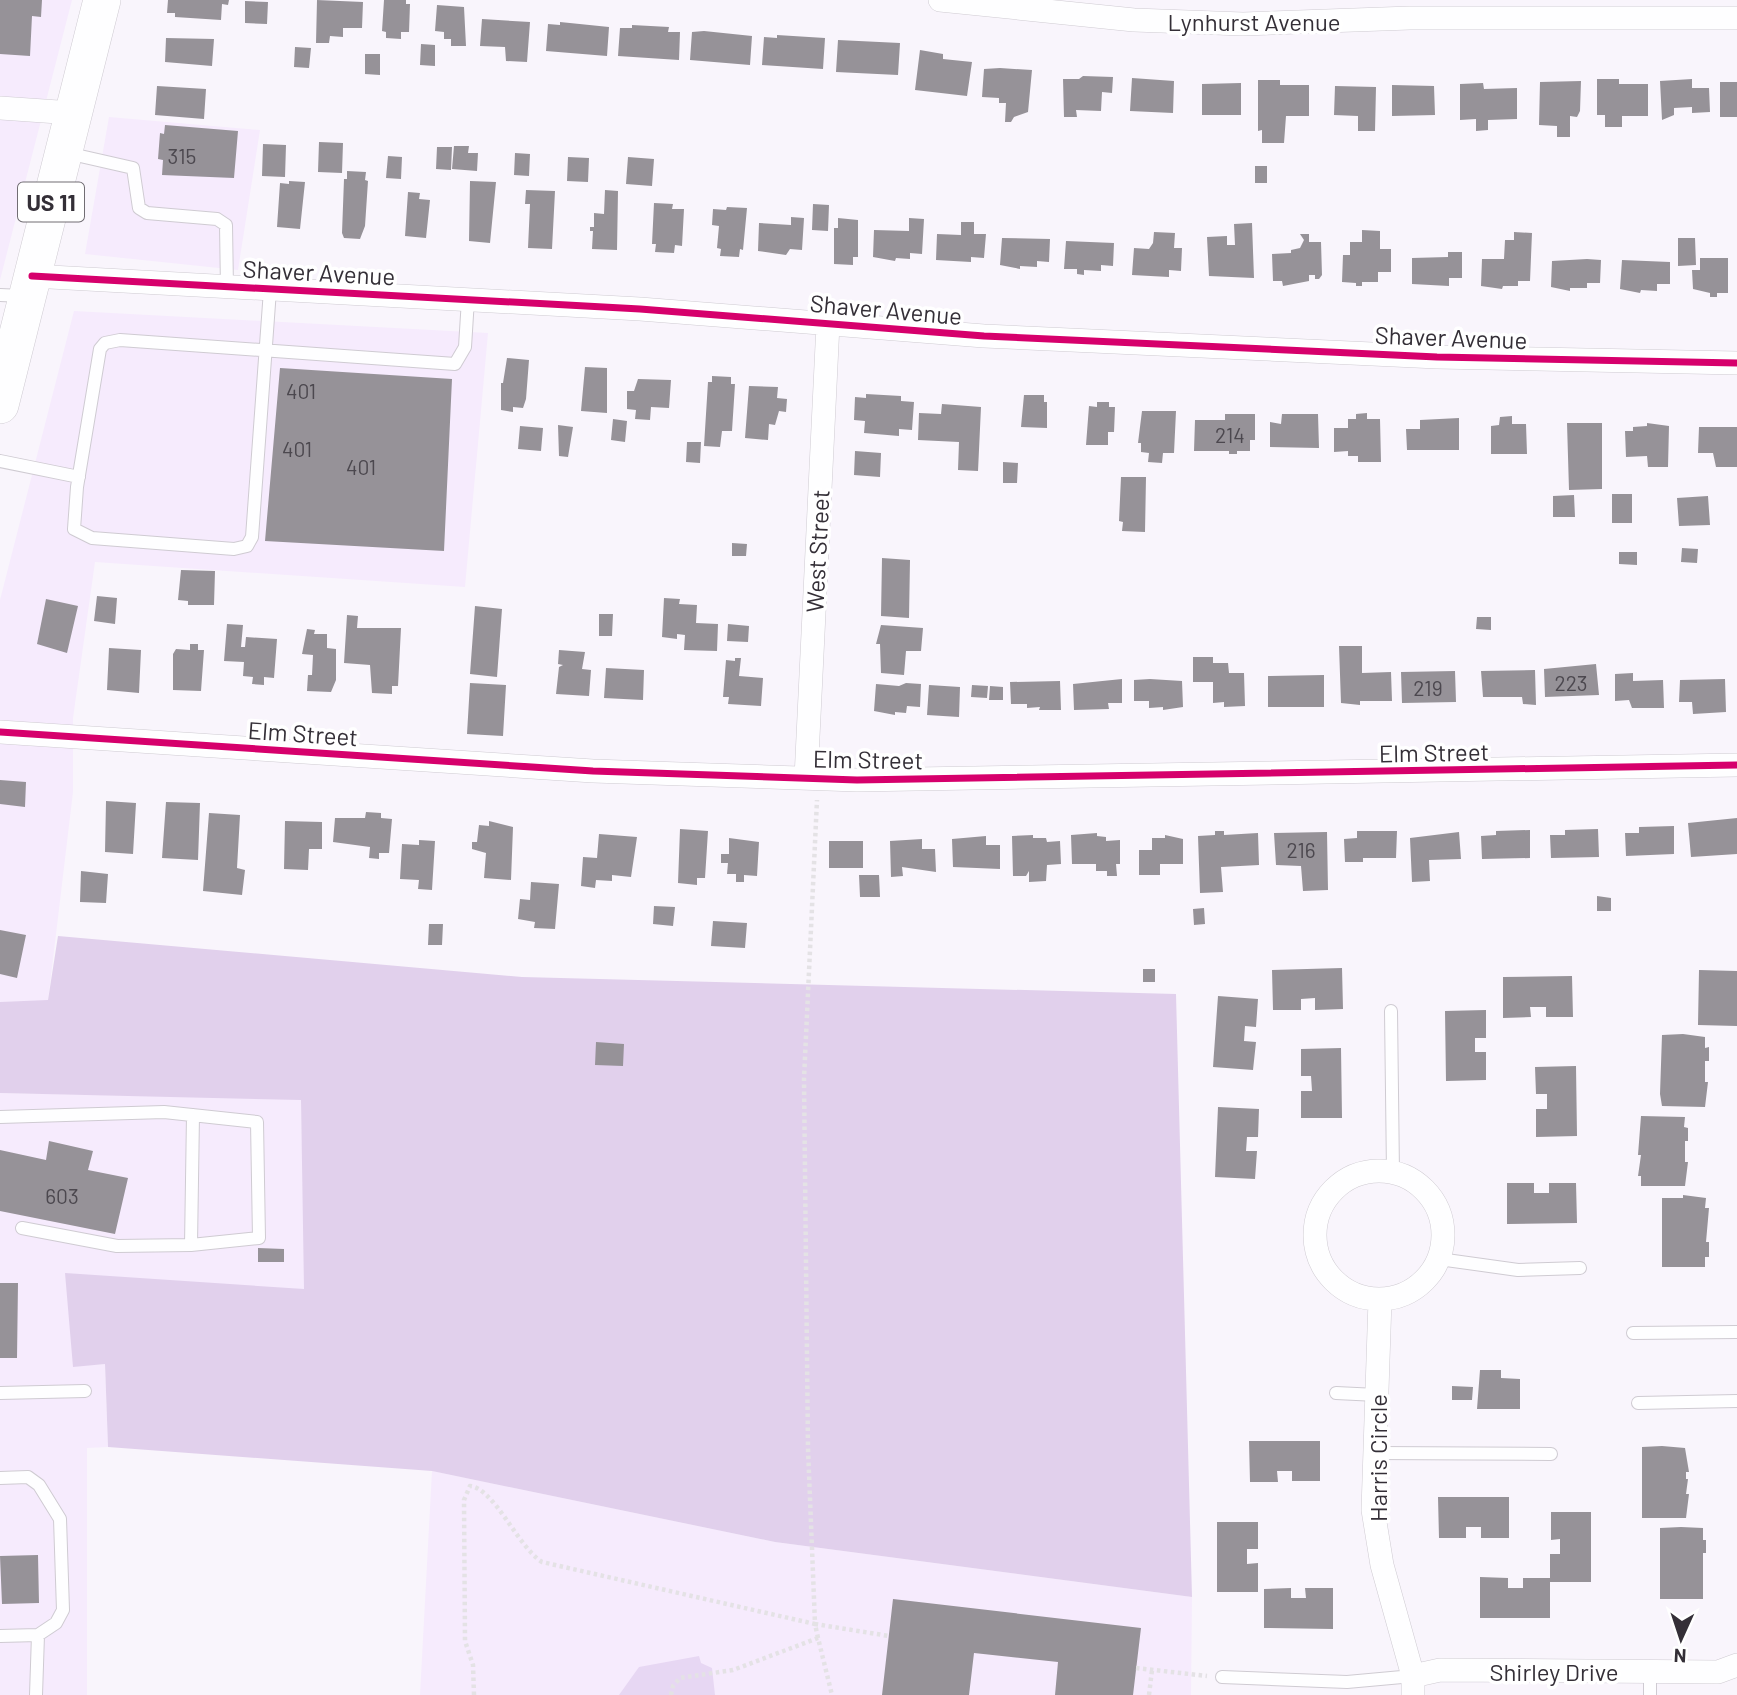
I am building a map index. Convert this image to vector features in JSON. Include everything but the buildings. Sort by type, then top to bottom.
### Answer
[{"type":"main road","name":"US 11","points":[[0,405],[5,362],[20,289],[63,152],[102,0]]},
{"type":"street","name":"Lynhurst Avenue","points":[[940,0],[1134,20],[1244,24],[1410,9],[1737,18]]},
{"type":"street","points":[[1737,0],[1737,18]]},
{"type":"street","points":[[0,108],[73,113]]},
{"type":"street","name":"Shaver Avenue","points":[[20,289],[226,288],[468,299],[984,336],[1424,356],[1737,363]]},
{"type":"street","name":"West Street","points":[[812,778],[828,324]]},
{"type":"street","name":"Elm Street","points":[[0,732],[593,771],[812,778],[1064,778],[1737,765]]},
{"type":"street","points":[[1378,1170],[1403,1175],[1424,1189],[1439,1210],[1444,1234],[1439,1259],[1426,1280],[1405,1294],[1380,1300],[1355,1295],[1334,1282],[1320,1261],[1314,1236],[1319,1211],[1332,1190],[1353,1176],[1378,1170]]},
{"type":"street","name":"Harris Circle","points":[[1380,1300],[1373,1510],[1382,1565],[1413,1686]]},
{"type":"street","name":"Shirley Drive","points":[[1413,1686],[1440,1670],[1718,1672],[1737,1665]]},
{"type":"lane","points":[[63,152],[134,168],[139,208],[146,213],[217,219],[226,225],[226,288]]},
{"type":"lane","points":[[270,290],[265,349],[252,537],[247,546],[221,548],[81,534],[74,529],[79,477],[100,349],[106,343],[120,340],[265,349],[454,364],[465,347],[468,299]]},
{"type":"lane","points":[[0,461],[79,477]]},
{"type":"lane","points":[[1391,1011],[1393,1173]]},
{"type":"lane","points":[[0,1116],[164,1112],[257,1122],[259,1238],[191,1245],[117,1246],[22,1228]]},
{"type":"lane","points":[[191,1245],[193,1115]]},
{"type":"lane","points":[[1439,1259],[1466,1260],[1486,1267],[1518,1270],[1580,1268]]},
{"type":"lane","points":[[1633,1333],[1737,1332]]},
{"type":"lane","points":[[0,1393],[85,1391]]},
{"type":"lane","points":[[1336,1393],[1377,1395]]},
{"type":"lane","points":[[1638,1403],[1737,1401]]},
{"type":"lane","points":[[1375,1453],[1551,1454]]},
{"type":"lane","points":[[0,1478],[28,1477],[39,1485],[60,1519],[63,1609],[55,1623],[38,1636],[0,1636]]},
{"type":"lane","points":[[36,1695],[38,1636]]},
{"type":"lane","points":[[1650,1672],[1650,1695]]},
{"type":"lane","points":[[1222,1677],[1413,1686]]},
{"type":"path","points":[[812,778],[804,1079],[808,1448],[815,1624],[832,1695]]},
{"type":"path","points":[[474,1695],[473,1665],[465,1641],[464,1500],[470,1486],[484,1492],[529,1552],[542,1562],[815,1624],[889,1636]]},
{"type":"path","points":[[671,1695],[673,1686],[680,1678],[733,1670],[818,1638]]},
{"type":"path","points":[[1136,1668],[1222,1677]]},
{"type":"path","points":[[1149,1695],[1152,1670]]},
{"type":"shaded area","points":[[0,0],[72,0],[0,280]]},
{"type":"shaded area","points":[[109,117],[260,130],[238,270],[85,254]]},
{"type":"shaded area","points":[[74,311],[488,333],[465,587],[95,562],[73,718],[73,792],[48,1001],[0,1002],[0,600]]},
{"type":"shaded area","points":[[58,936],[522,977],[1176,994],[1192,1597],[775,1542],[432,1471],[108,1447],[105,1364],[73,1367],[65,1273],[304,1289],[301,1100],[0,1093],[0,1002],[48,1000]]},
{"type":"shaded area","points":[[0,1093],[301,1099],[305,1289],[73,1366],[105,1364],[108,1447],[87,1448],[87,1695],[0,1695]]},
{"type":"shaded area","points":[[432,1471],[775,1542],[1192,1597],[1191,1695],[420,1695]]},
{"type":"shaded area","points":[[699,1656],[701,1663],[712,1668],[715,1695],[619,1695],[639,1667]]},
{"type":"cycle path","points":[[32,276],[640,309],[984,336],[1437,357],[1737,363]]},
{"type":"cycle path","points":[[0,732],[593,771],[857,780],[1737,765]]}]
